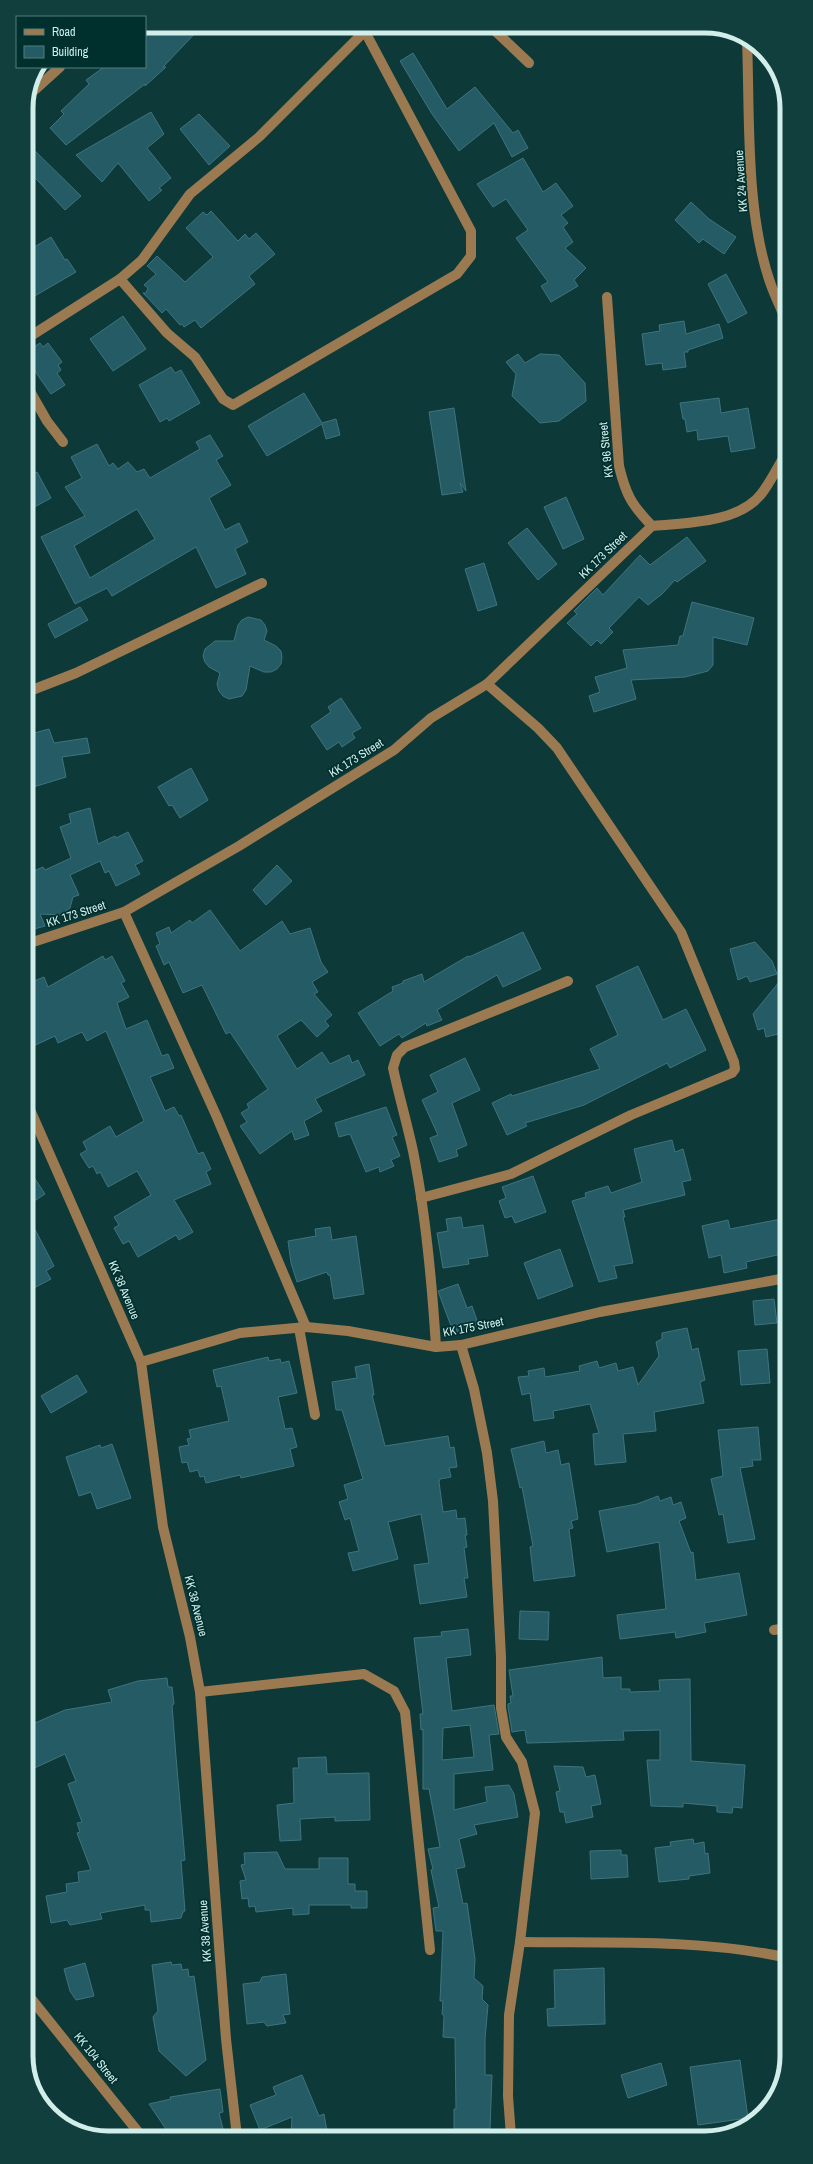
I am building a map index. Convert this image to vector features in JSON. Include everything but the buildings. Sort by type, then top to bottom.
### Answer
[{"type":"street","points":[[33,335],[120,279],[142,260],[190,194],[259,137],[359,33]]},
{"type":"street","points":[[120,279],[167,333],[195,357],[223,399],[233,405],[457,274],[470,256],[471,231],[365,33]]},
{"type":"street","points":[[497,33],[529,63]]},
{"type":"street","name":"KK 24 Avenue","points":[[747,46],[752,182],[759,237],[771,285],[780,306]]},
{"type":"street","points":[[36,89],[59,68]]},
{"type":"street","name":"KK 96 Street","points":[[607,297],[619,466],[625,492],[636,509],[652,526]]},
{"type":"street","points":[[33,398],[47,421],[63,442]]},
{"type":"street","points":[[652,526],[720,518],[749,504],[762,494],[780,463]]},
{"type":"street","name":"KK 173 Street","points":[[33,942],[124,912],[239,846],[394,750],[432,718],[487,684],[652,526]]},
{"type":"street","points":[[33,690],[76,673],[262,583]]},
{"type":"street","points":[[421,1198],[511,1174],[631,1116],[732,1073],[734,1069],[734,1062],[681,932],[557,748],[538,728],[487,684]]},
{"type":"street","points":[[124,912],[216,1115],[303,1327],[315,1415]]},
{"type":"street","points":[[436,1347],[434,1315],[421,1198],[413,1150],[393,1068],[397,1055],[405,1047],[568,981]]},
{"type":"street","name":"KK 38 Avenue","points":[[33,1116],[141,1362],[163,1527],[190,1637],[200,1692],[226,2039],[236,2131]]},
{"type":"street","name":"KK 175 Street","points":[[141,1362],[240,1333],[303,1327],[348,1331],[436,1347],[461,1345],[600,1312],[780,1279]]},
{"type":"street","points":[[461,1345],[474,1389],[488,1453],[493,1501],[500,1641],[501,1708],[506,1737],[522,1762],[535,1813],[520,1942],[509,2015],[508,2096],[510,2131]]},
{"type":"street","points":[[774,1630],[780,1629]]},
{"type":"street","points":[[200,1692],[364,1674],[394,1691],[405,1712],[430,1950]]},
{"type":"street","points":[[520,1942],[687,1944],[780,1956]]},
{"type":"street","name":"KK 104 Street","points":[[33,2001],[137,2131]]}]
